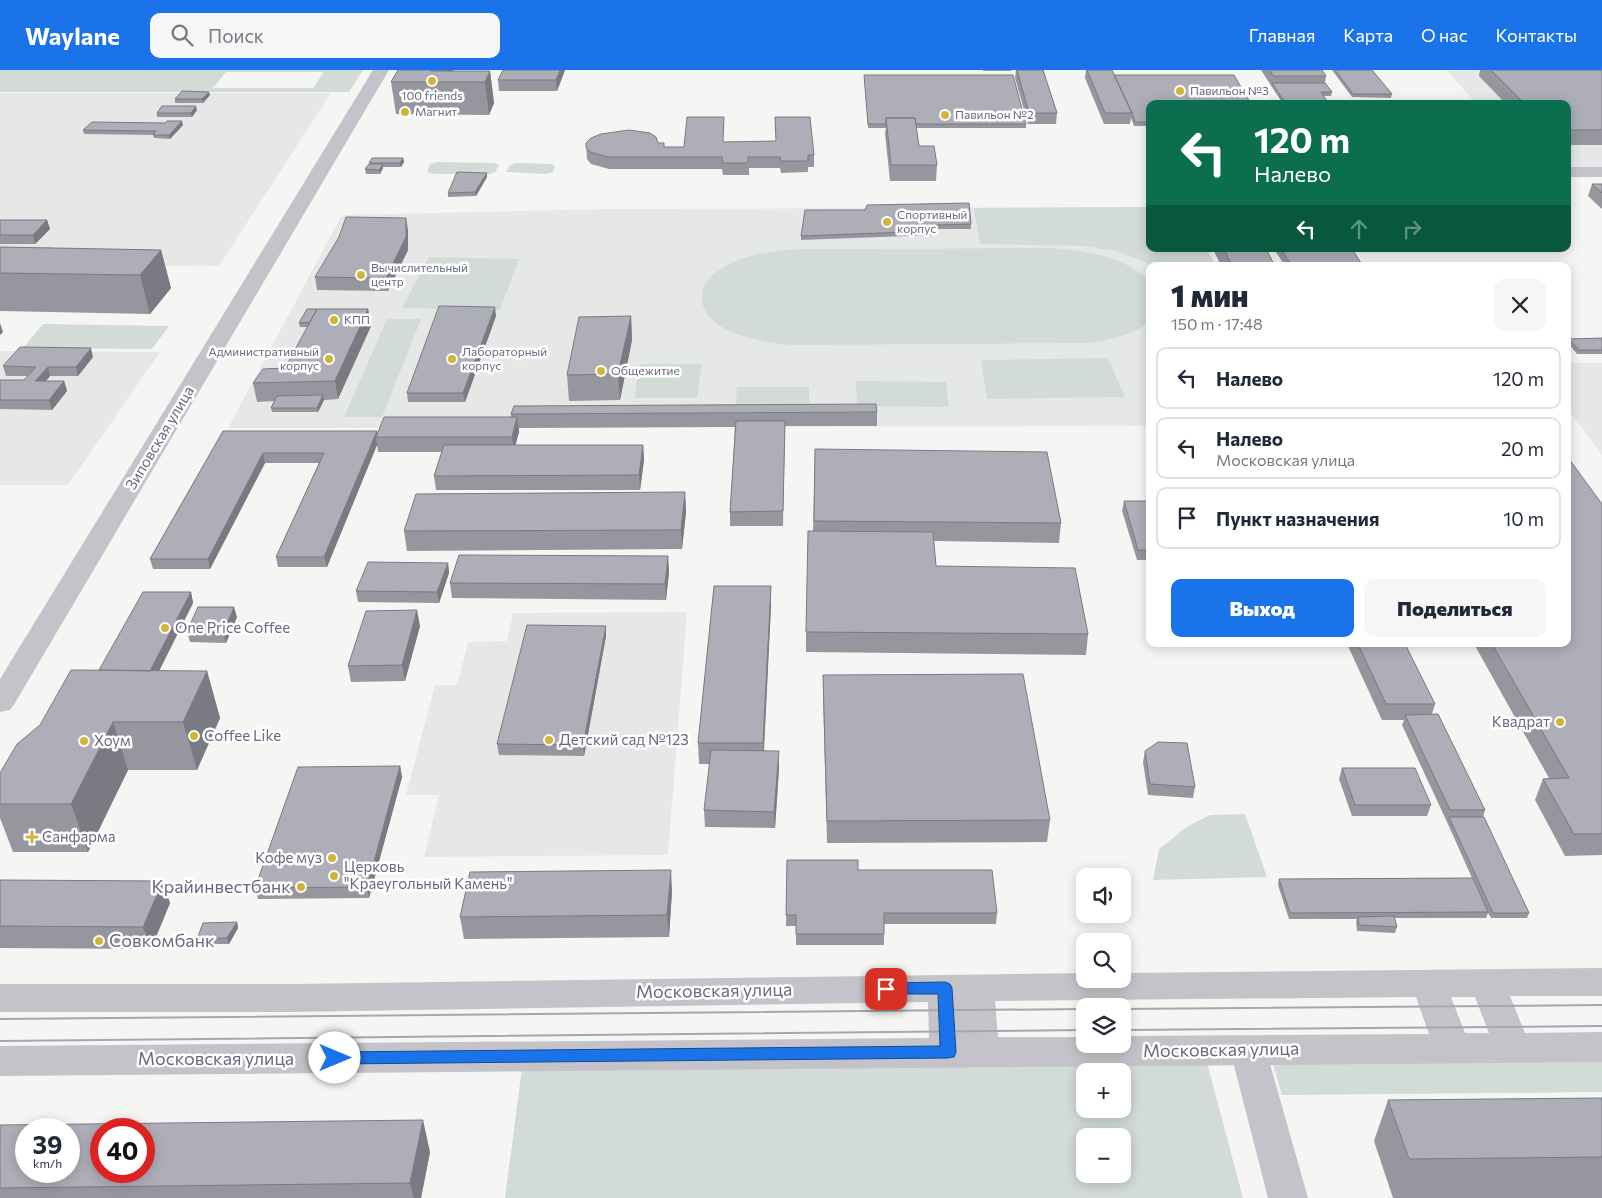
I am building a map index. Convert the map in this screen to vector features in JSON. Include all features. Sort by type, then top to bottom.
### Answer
[{"type":"street","name":"Зиповская улица","points":[[0,704],[381,70]]},
{"type":"street","points":[[1571,172],[1602,172]]},
{"type":"street","name":"Московская улица","points":[[0,998],[293,998],[960,988],[1602,982]]},
{"type":"street","points":[[1428,983],[1452,1047]]},
{"type":"street","points":[[1487,983],[1513,1047]]},
{"type":"street","points":[[960,988],[965,1052]]},
{"type":"street","name":"Московская улица","points":[[0,1061],[1602,1047]]},
{"type":"street","points":[[1248,1050],[1288,1198]]},
{"type":"shaded area","points":[[0,70],[363,70],[349,92],[0,92]],"holes":[[[226,72],[323,72],[313,88],[213,88]]]},
{"type":"shaded area","points":[[1446,70],[1602,70],[1602,168],[1571,168],[1571,100],[1473,100]]},
{"type":"shaded area","points":[[0,93],[331,93],[219,266],[0,267]]},
{"type":"shaded area","points":[[437,162],[494,163],[499,165],[495,172],[489,174],[433,174],[427,172],[430,164]]},
{"type":"shaded area","points":[[516,163],[552,164],[555,166],[553,172],[547,174],[506,172],[510,165]]},
{"type":"shaded area","points":[[1146,207],[1146,252],[1162,252],[1200,262],[1146,262],[1146,426],[228,428],[342,215],[606,209]]},
{"type":"shaded area","points":[[1146,207],[1146,252],[1209,252],[1214,262],[1146,263],[1116,251],[1083,246],[980,244],[974,208]]},
{"type":"shaded area","points":[[1055,248],[1093,253],[1129,266],[1146,278],[1146,324],[1128,334],[1087,343],[791,345],[737,334],[713,321],[705,311],[702,299],[703,291],[706,283],[718,271],[749,256],[783,250]]},
{"type":"shaded area","points":[[429,257],[519,259],[500,310],[402,308]]},
{"type":"shaded area","points":[[387,319],[421,319],[382,417],[344,417]]},
{"type":"shaded area","points":[[43,324],[169,326],[152,349],[23,348]]},
{"type":"shaded area","points":[[0,351],[160,352],[68,485],[0,485]]},
{"type":"shaded area","points":[[1108,358],[1125,397],[987,399],[981,360]]},
{"type":"shaded area","points":[[1571,363],[1602,363],[1602,455],[1571,413]]},
{"type":"shaded area","points":[[640,364],[702,364],[697,398],[634,398]]},
{"type":"shaded area","points":[[856,381],[946,382],[949,407],[857,406]]},
{"type":"shaded area","points":[[737,387],[809,387],[809,404],[736,404]]},
{"type":"shaded area","name":"Детский сад №123","points":[[687,612],[668,855],[424,857],[439,795],[406,795],[435,685],[457,685],[468,642],[507,641],[513,613]]},
{"type":"shaded area","points":[[1245,814],[1267,877],[1153,880],[1159,849],[1188,826],[1210,815]]},
{"type":"shaded area","points":[[1602,1055],[1602,1092],[1282,1095],[1271,1058]]},
{"type":"shaded area","points":[[1206,1059],[1243,1198],[505,1198],[522,1068]]},
{"type":"building","points":[[398,70],[490,71],[485,82],[391,82]]},
{"type":"building","points":[[503,70],[560,70],[556,80],[498,80]]},
{"type":"building","points":[[1017,70],[1043,70],[1057,113],[1029,113]]},
{"type":"building","points":[[1087,70],[1112,70],[1132,113],[1105,113]]},
{"type":"building","points":[[1270,70],[1322,70],[1326,76],[1273,76]]},
{"type":"building","points":[[1335,70],[1372,70],[1392,94],[1353,94]]},
{"type":"building","points":[[1491,70],[1602,70],[1602,130],[1571,130],[1571,100],[1521,100]]},
{"type":"building","name":"Павильон №2","points":[[864,75],[1013,75],[1026,124],[916,124],[915,118],[886,118],[886,124],[868,124]]},
{"type":"building","name":"Павильон №3","points":[[1114,75],[1234,75],[1249,100],[1146,100],[1146,122],[1135,122]]},
{"type":"building","points":[[1272,83],[1325,83],[1332,92],[1321,92],[1326,100],[1283,100]]},
{"type":"building","points":[[182,91],[209,92],[202,99],[175,99]]},
{"type":"building","points":[[162,106],[196,106],[191,113],[157,113]]},
{"type":"building","points":[[687,117],[724,117],[723,142],[776,141],[775,117],[810,117],[814,155],[808,155],[808,161],[781,161],[780,157],[748,157],[748,163],[723,163],[722,157],[608,157],[590,152],[586,147],[586,143],[591,138],[601,134],[629,130],[650,133],[656,137],[658,143],[664,143],[664,147],[684,147]]},
{"type":"building","points":[[886,118],[915,118],[919,146],[934,146],[937,165],[891,165]]},
{"type":"building","points":[[167,121],[182,121],[169,135],[153,135],[156,131],[83,130],[92,122],[165,123]]},
{"type":"building","points":[[372,158],[403,158],[400,163],[369,163]]},
{"type":"building","points":[[369,164],[383,164],[379,170],[365,169]]},
{"type":"building","points":[[457,172],[487,173],[475,192],[448,193]]},
{"type":"building","points":[[1592,184],[1602,184],[1602,193]]},
{"type":"building","name":"Спортивный корпус","points":[[969,203],[971,224],[936,225],[935,231],[801,236],[805,210],[865,210],[867,205]]},
{"type":"building","name":"Вычислительный центр","points":[[346,217],[406,218],[406,237],[386,278],[315,277],[339,237]]},
{"type":"building","points":[[0,220],[47,220],[33,235],[0,235]]},
{"type":"building","points":[[0,247],[161,250],[140,275],[0,273]]},
{"type":"building","points":[[1225,252],[1268,252],[1273,262],[1230,262]]},
{"type":"building","points":[[1283,252],[1354,252],[1360,262],[1289,262]]},
{"type":"building","name":"Лабораторный корпус","points":[[439,306],[495,307],[463,393],[407,393]]},
{"type":"building","points":[[307,309],[317,309],[310,322],[299,323]]},
{"type":"building","points":[[317,309],[368,309],[335,381],[253,383],[263,369],[285,368]]},
{"type":"building","points":[[631,316],[618,374],[567,375],[579,317]]},
{"type":"building","points":[[1602,338],[1602,350],[1579,350],[1571,339]]},
{"type":"building","points":[[20,347],[91,348],[76,367],[48,367],[35,381],[64,381],[49,400],[0,400],[0,380],[24,380],[36,367],[3,366]]},
{"type":"building","points":[[323,395],[317,408],[271,408],[277,396]]},
{"type":"building","points":[[876,404],[877,412],[511,414],[514,406]]},
{"type":"building","points":[[384,417],[517,417],[512,437],[376,437]]},
{"type":"building","points":[[736,421],[785,421],[783,511],[730,512]]},
{"type":"building","points":[[223,431],[377,431],[324,557],[276,557],[324,453],[263,453],[208,559],[150,559]]},
{"type":"building","points":[[444,445],[643,445],[639,475],[434,476]]},
{"type":"building","points":[[815,449],[1047,452],[1061,523],[814,521]]},
{"type":"building","name":"Квадрат","points":[[1571,462],[1602,504],[1602,834],[1574,834],[1543,779],[1569,778],[1494,647],[1571,647]]},
{"type":"building","points":[[685,492],[681,530],[404,531],[416,494]]},
{"type":"building","points":[[1124,501],[1146,501],[1146,550],[1138,550]]},
{"type":"building","points":[[808,531],[933,532],[936,566],[1075,568],[1088,634],[806,632]]},
{"type":"building","points":[[459,555],[668,556],[665,584],[450,583]]},
{"type":"building","points":[[368,562],[448,563],[437,592],[356,591]]},
{"type":"building","points":[[714,586],[771,586],[763,743],[698,743]]},
{"type":"building","points":[[143,592],[191,592],[150,671],[99,670]]},
{"type":"building","points":[[198,607],[234,607],[223,633],[187,631]]},
{"type":"building","points":[[417,610],[402,665],[348,666],[366,611]]},
{"type":"building","points":[[527,625],[606,626],[583,745],[497,744]]},
{"type":"building","points":[[1359,647],[1406,647],[1435,704],[1386,704]]},
{"type":"building","points":[[71,670],[207,671],[183,722],[113,722],[71,804],[0,804],[0,773],[17,744],[40,725]]},
{"type":"building","points":[[1023,674],[1050,820],[827,821],[823,675]]},
{"type":"building","points":[[1438,714],[1485,810],[1450,810],[1405,715]]},
{"type":"building","points":[[1158,742],[1187,743],[1195,787],[1150,784],[1145,751]]},
{"type":"building","points":[[711,750],[779,751],[774,812],[704,810]]},
{"type":"building","points":[[400,766],[367,887],[255,888],[298,767]]},
{"type":"building","points":[[1342,768],[1415,768],[1431,805],[1355,805]]},
{"type":"building","points":[[1449,817],[1484,817],[1529,913],[1493,913]]},
{"type":"building","points":[[787,860],[858,860],[858,870],[992,870],[997,913],[884,913],[884,934],[796,934],[796,915],[786,915]]},
{"type":"building","points":[[671,870],[667,915],[460,917],[470,872]]},
{"type":"building","points":[[1473,878],[1488,912],[1290,913],[1279,879]]},
{"type":"building","points":[[0,880],[163,881],[143,927],[0,926]]},
{"type":"building","points":[[1394,916],[1397,927],[1359,925],[1358,917]]},
{"type":"building","points":[[237,922],[227,938],[197,939],[203,923]]},
{"type":"building","points":[[1602,1098],[1602,1157],[1409,1159],[1388,1100]]},
{"type":"building","points":[[423,1120],[410,1183],[0,1188],[0,1125],[15,1125],[15,1183],[80,1183],[80,1124],[90,1124],[90,1183],[155,1183],[155,1123]]},
{"type":"tram line","points":[[1131,1009],[1602,1005]]},
{"type":"tram line","points":[[0,1019],[1076,1009]]},
{"type":"tram line","points":[[1131,1030],[1602,1026]]},
{"type":"tram line","points":[[0,1041],[1076,1030]]},
{"type":"place","name":"100 friends","points":[[432,81]]},
{"type":"place","name":"Павильон №3","points":[[1180,91]]},
{"type":"place","name":"Магнит","points":[[405,112]]},
{"type":"place","name":"Павильон №2","points":[[945,115]]},
{"type":"place","name":"Спортивный корпус","points":[[887,222]]},
{"type":"place","name":"Вычислительный центр","points":[[361,275]]},
{"type":"place","name":"КПП","points":[[334,320]]},
{"type":"place","name":"Административный корпус","points":[[329,359]]},
{"type":"place","name":"Лабораторный корпус","points":[[452,359]]},
{"type":"place","name":"Общежитие","points":[[601,371]]},
{"type":"place","name":"One Price Coffee","points":[[165,628]]},
{"type":"place","name":"Квадрат","points":[[1560,722]]},
{"type":"place","name":"Coffee Like","points":[[194,736]]},
{"type":"place","name":"Детский сад №123","points":[[549,740]]},
{"type":"place","name":"Хоум","points":[[84,741]]},
{"type":"place","name":"Санфарма","points":[[32,837]]},
{"type":"place","name":"Кофе муз","points":[[332,858]]},
{"type":"place","name":"Церковь \"Краеугольный Камень\"","points":[[334,876]]},
{"type":"place","name":"Крайинвестбанк","points":[[301,887]]},
{"type":"place","name":"Совкомбанк","points":[[99,941]]},
{"type":"route","points":[[335,1058],[948,1052],[945,988],[886,989]]}]
